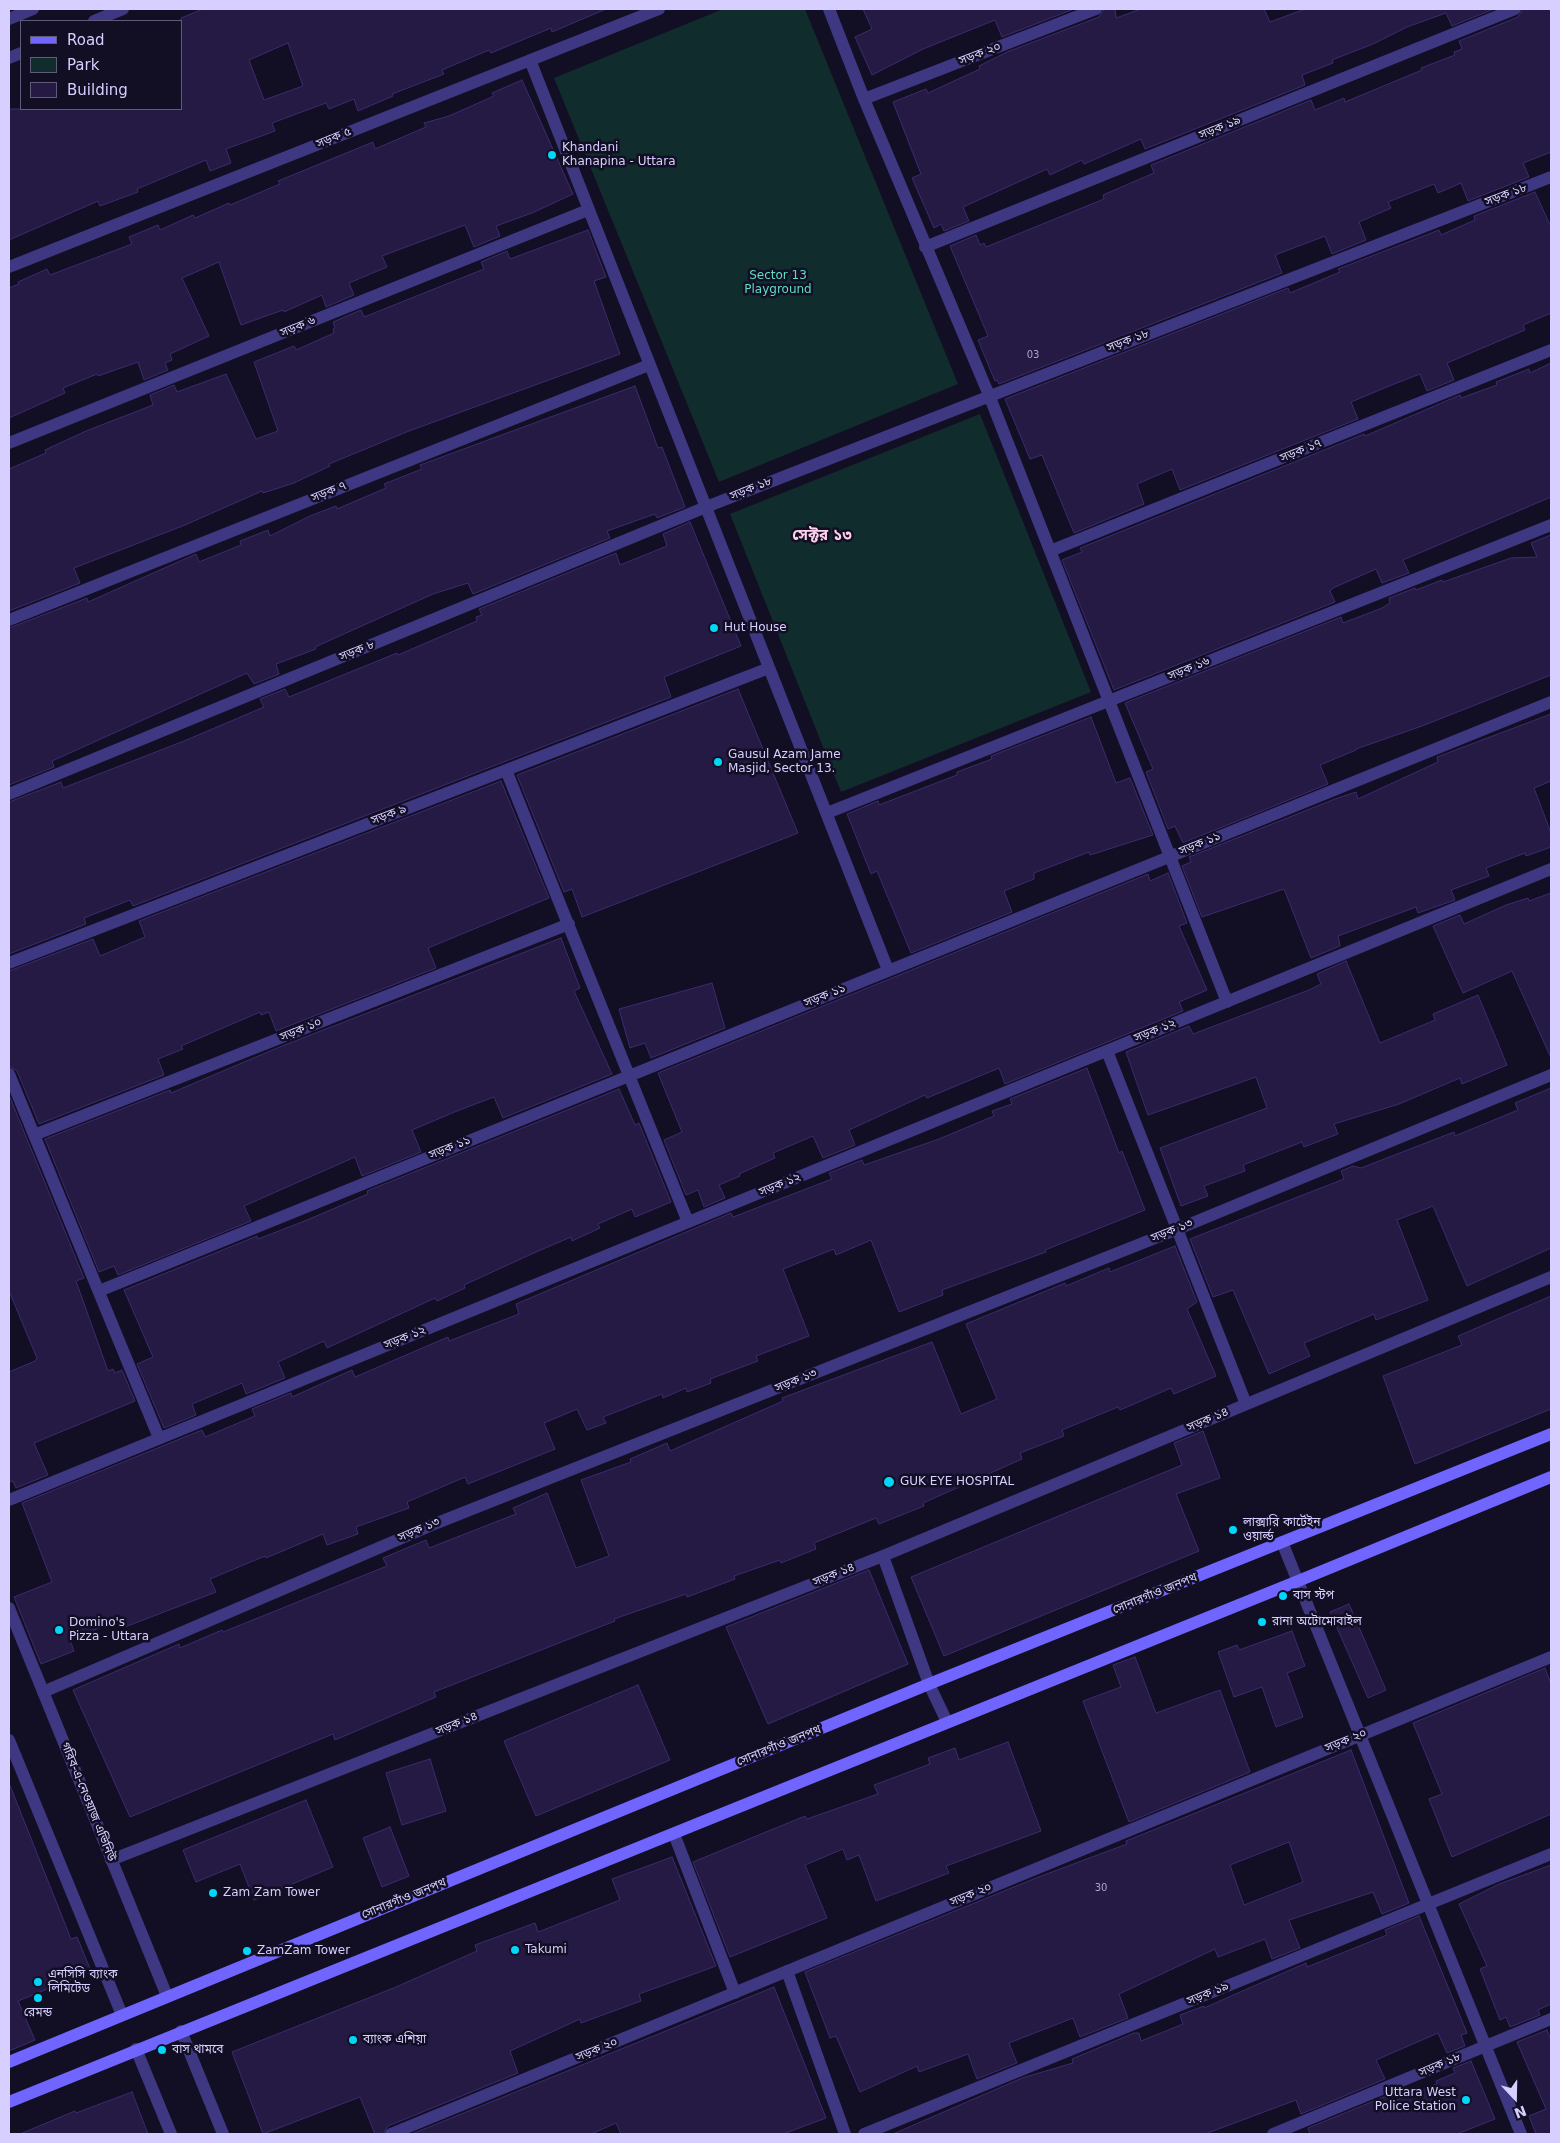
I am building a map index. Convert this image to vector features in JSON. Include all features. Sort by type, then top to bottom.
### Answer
[{"type":"main road","name":"সোনারগাঁও জনপথ","points":[[9,2062],[122,2014],[930,1684],[1551,1434]]},
{"type":"main road","points":[[9,2102],[136,2049],[674,1834],[1298,1581],[1551,1476]]},
{"type":"street","points":[[9,19],[33,9]]},
{"type":"street","points":[[96,20],[123,9]]},
{"type":"street","name":"সড়ক ৫","points":[[9,267],[658,9]]},
{"type":"street","points":[[829,9],[864,100],[989,395],[1227,1002]]},
{"type":"street","name":"সড়ক ২০","points":[[864,100],[1096,9]]},
{"type":"street","name":"সড়ক ১৯","points":[[926,247],[1515,9]]},
{"type":"street","points":[[530,60],[888,970]]},
{"type":"street","name":"সড়ক ১৮","points":[[706,508],[989,395],[1551,177]]},
{"type":"street","name":"সড়ক ৬","points":[[9,443],[588,210]]},
{"type":"street","name":"সড়ক ১৭","points":[[1050,551],[1551,350]]},
{"type":"street","name":"সড়ক ৭","points":[[9,620],[649,365]]},
{"type":"street","name":"সড়ক ৮","points":[[9,794],[706,508]]},
{"type":"street","name":"সড়ক ১৬","points":[[827,813],[1551,525]]},
{"type":"street","name":"সড়ক ৯","points":[[9,962],[769,668]]},
{"type":"street","name":"সড়ক ১১","points":[[99,1291],[1551,702]]},
{"type":"street","points":[[506,770],[688,1222]]},
{"type":"street","name":"সড়ক ১২","points":[[9,1500],[1551,869]]},
{"type":"street","name":"সড়ক ১০","points":[[34,1135],[569,924]]},
{"type":"street","points":[[1107,1051],[1246,1404]]},
{"type":"street","points":[[9,1074],[159,1438]]},
{"type":"street","name":"সড়ক ১৩","points":[[42,1692],[432,1525],[1178,1229],[1551,1075]]},
{"type":"street","name":"সড়ক ১৪","points":[[112,1860],[882,1556],[1551,1277]]},
{"type":"street","points":[[1282,1542],[1521,2134]]},
{"type":"street","points":[[882,1556],[930,1684],[947,1722]]},
{"type":"street","name":"গরিব-এ-নেওয়াজ এভিনিউ","points":[[9,1608],[167,1996]]},
{"type":"street","name":"সড়ক ২০","points":[[391,2134],[1551,1657]]},
{"type":"street","points":[[9,1740],[122,2014]]},
{"type":"street","points":[[674,1834],[736,1993]]},
{"type":"street","name":"সড়ক ১৯","points":[[864,2134],[1551,1854]]},
{"type":"street","points":[[787,1971],[846,2134]]},
{"type":"street","name":"সড়ক ১৮","points":[[1273,2134],[1551,2019]]},
{"type":"street","points":[[181,2031],[223,2134]]},
{"type":"street","points":[[136,2049],[171,2134]]},
{"type":"green space","name":"Sector 13 Playground","points":[[723,9],[805,9],[958,384],[719,482],[554,78]]},
{"type":"green space","points":[[980,414],[1091,692],[841,792],[730,514]]},
{"type":"building","points":[[203,9],[606,9],[552,32],[551,28],[491,53],[489,50],[442,70],[444,74],[392,94],[393,96],[358,111],[354,99],[329,109],[326,103],[272,123],[275,131],[226,149],[231,163],[210,171],[206,160],[137,189],[138,192],[100,206],[98,201],[9,240],[9,109],[182,110],[181,18]],"holes":[[[288,43],[303,86],[264,100],[249,60]]]},
{"type":"building","points":[[863,9],[1074,9],[1002,37],[995,20],[923,49],[872,75],[855,37],[872,29]]},
{"type":"building","points":[[1104,9],[1115,9],[1116,18],[1141,9],[1264,9],[1270,22],[1305,9],[1494,9],[1452,26],[1446,13],[1407,27],[1373,44],[1332,60],[1333,63],[1302,75],[1305,85],[1145,149],[1141,139],[1084,164],[1082,160],[1050,175],[1047,169],[963,207],[969,221],[944,231],[941,224],[934,228],[912,178],[921,174],[893,102],[926,89],[928,93],[980,69],[979,66],[1007,52],[1099,17]]},
{"type":"building","points":[[1523,9],[1551,9],[1551,152],[1523,163],[1529,177],[1468,201],[1461,183],[1438,193],[1434,184],[1388,202],[1391,208],[1359,222],[1366,240],[1332,254],[1325,236],[1275,255],[1282,273],[999,384],[997,380],[995,381],[978,340],[988,336],[950,246],[976,235],[980,245],[984,243],[986,247],[1104,199],[1103,195],[1154,173],[1151,165],[1311,100],[1315,110],[1344,98],[1345,102],[1455,55],[1454,52],[1462,49],[1459,41],[1518,17]]},
{"type":"building","points":[[522,80],[573,194],[532,213],[496,226],[500,236],[474,247],[465,225],[382,256],[387,267],[349,283],[354,295],[326,307],[322,295],[284,312],[283,310],[241,325],[219,262],[182,278],[209,336],[170,354],[172,360],[165,363],[168,370],[144,380],[138,362],[98,376],[97,374],[63,388],[65,393],[9,418],[9,288],[19,284],[18,282],[47,269],[50,275],[132,244],[129,237],[158,225],[160,230],[193,215],[195,218],[229,203],[230,205],[280,184],[278,181],[373,142],[375,149],[426,127],[424,123],[449,116],[494,96],[492,93]]},
{"type":"building","points":[[1535,192],[1551,227],[1551,313],[1523,325],[1525,330],[1447,363],[1454,380],[1427,391],[1420,374],[1389,386],[1351,402],[1358,419],[1180,490],[1172,469],[1137,484],[1144,504],[1074,533],[1042,455],[1030,459],[1005,399],[1288,288],[1290,293],[1340,272],[1338,269],[1439,230],[1441,235],[1475,220],[1474,216]]},
{"type":"building","points":[[588,230],[606,277],[594,281],[620,354],[409,431],[329,464],[330,466],[294,483],[263,493],[262,491],[185,525],[74,568],[80,583],[9,611],[9,469],[46,453],[45,450],[86,431],[153,405],[150,395],[174,385],[177,392],[226,374],[256,439],[278,431],[254,362],[294,346],[296,350],[334,333],[333,322],[361,310],[364,317],[484,269],[481,262],[507,251],[510,259]]},
{"type":"building","points":[[1551,363],[1551,497],[1403,560],[1409,573],[1382,583],[1376,569],[1333,588],[1330,591],[1335,602],[1114,690],[1062,560],[1082,552],[1080,548],[1364,434],[1365,436],[1460,395],[1461,398],[1497,385],[1496,382],[1529,369],[1530,373]]},
{"type":"building","points":[[635,386],[658,448],[662,447],[685,507],[657,518],[655,514],[607,531],[610,538],[473,594],[468,583],[433,594],[315,647],[316,649],[276,664],[279,674],[254,684],[247,673],[52,761],[54,767],[9,785],[9,628],[87,598],[88,602],[196,554],[199,562],[241,545],[240,541],[268,530],[270,536],[310,516],[336,506],[337,509],[386,488],[384,484],[422,469],[420,465]]},
{"type":"building","points":[[690,522],[741,646],[664,677],[671,697],[133,906],[130,900],[84,918],[86,924],[9,954],[9,802],[61,782],[63,788],[184,741],[264,707],[260,699],[285,689],[289,697],[397,653],[398,655],[477,621],[476,617],[482,615],[479,609],[616,553],[620,565],[667,546],[663,534]]},
{"type":"building","points":[[1551,535],[1551,675],[1422,726],[1356,749],[1320,765],[1328,784],[1183,843],[1175,826],[1168,829],[1146,772],[1153,769],[1125,703],[1341,617],[1343,623],[1382,608],[1390,603],[1389,598],[1415,588],[1416,590],[1442,580],[1443,582],[1511,558],[1537,557],[1531,543]]},
{"type":"building","points":[[738,689],[798,833],[582,917],[572,889],[564,892],[517,775]]},
{"type":"building","points":[[1551,714],[1551,781],[1534,788],[1551,833],[1551,847],[1526,856],[1525,853],[1486,868],[1489,876],[1451,890],[1455,900],[1418,913],[1416,907],[1338,936],[1340,946],[1311,958],[1284,889],[1202,917],[1182,866],[1191,862],[1189,857],[1335,799],[1356,792],[1358,799],[1438,762],[1437,757]]},
{"type":"building","points":[[1091,717],[1116,783],[1130,778],[1153,835],[1090,855],[1089,852],[1034,873],[1034,879],[1004,891],[1012,912],[911,953],[877,871],[871,874],[847,814],[878,801],[879,805],[957,775],[957,772],[992,759],[991,756]]},
{"type":"building","points":[[501,781],[549,898],[428,948],[436,968],[276,1031],[269,1012],[261,1015],[260,1012],[181,1046],[183,1049],[158,1059],[164,1075],[39,1124],[17,1071],[9,1066],[9,971],[93,939],[100,956],[145,937],[139,921]]},
{"type":"building","points":[[1168,873],[1187,923],[1179,926],[1207,990],[1179,1002],[1183,1011],[1005,1084],[999,1068],[927,1098],[925,1095],[849,1130],[855,1145],[823,1158],[813,1136],[773,1153],[775,1158],[719,1185],[725,1198],[704,1207],[698,1190],[686,1195],[664,1140],[682,1132],[658,1073],[1148,874],[1150,881]]},
{"type":"building","points":[[1551,893],[1551,1058],[1512,971],[1463,993],[1433,926],[1460,915],[1464,924],[1506,905],[1528,898],[1529,901]]},
{"type":"building","points":[[561,938],[580,988],[574,991],[612,1074],[503,1118],[494,1097],[457,1111],[412,1130],[421,1152],[362,1176],[355,1157],[244,1206],[251,1221],[118,1275],[114,1266],[99,1272],[45,1139],[170,1090],[171,1093],[282,1046]]},
{"type":"building","points":[[1346,961],[1380,1043],[1435,1020],[1433,1014],[1478,995],[1507,1065],[1462,1084],[1460,1078],[1399,1104],[1334,1124],[1338,1134],[1304,1147],[1302,1142],[1243,1165],[1245,1171],[1204,1186],[1208,1196],[1181,1206],[1160,1148],[1267,1108],[1256,1077],[1148,1115],[1126,1052],[1189,1026],[1193,1034],[1309,990],[1321,984],[1317,974]]},
{"type":"building","points":[[712,983],[725,1028],[651,1058],[645,1043],[630,1048],[619,1009]]},
{"type":"building","points":[[1087,1068],[1119,1153],[1122,1151],[1145,1210],[1045,1250],[1046,1252],[942,1290],[943,1295],[899,1312],[871,1240],[836,1255],[834,1249],[783,1269],[809,1336],[756,1356],[758,1361],[710,1379],[711,1383],[687,1392],[686,1388],[663,1398],[662,1394],[603,1417],[606,1423],[587,1430],[577,1409],[544,1423],[555,1449],[468,1484],[465,1477],[407,1502],[409,1508],[356,1527],[358,1534],[327,1545],[323,1534],[210,1579],[216,1592],[125,1627],[121,1619],[70,1640],[74,1651],[41,1664],[14,1597],[52,1582],[22,1503],[202,1430],[205,1437],[255,1416],[252,1409],[291,1393],[292,1397],[352,1370],[355,1377],[448,1337],[449,1341],[519,1314],[516,1304],[731,1213],[733,1217],[832,1179],[829,1173],[862,1160],[864,1165],[939,1139],[994,1116],[992,1111],[1012,1104],[1010,1099]]},
{"type":"building","points":[[1551,1088],[1551,1248],[1467,1286],[1433,1206],[1397,1220],[1428,1300],[1376,1320],[1374,1314],[1304,1343],[1310,1356],[1269,1374],[1233,1290],[1213,1297],[1190,1239],[1344,1179],[1341,1171],[1353,1166],[1361,1168],[1454,1132],[1455,1136],[1518,1110],[1515,1103]]},
{"type":"building","points":[[619,1089],[635,1125],[639,1123],[671,1202],[635,1217],[632,1209],[598,1224],[600,1228],[572,1241],[571,1237],[536,1252],[464,1285],[465,1288],[437,1301],[435,1298],[327,1348],[324,1341],[278,1362],[285,1378],[246,1394],[242,1383],[192,1404],[196,1415],[164,1428],[137,1364],[153,1357],[124,1290],[257,1236],[258,1239],[307,1220],[368,1194],[367,1191]]},
{"type":"building","points":[[9,1095],[84,1278],[76,1281],[108,1371],[113,1369],[115,1373],[122,1370],[135,1401],[34,1443],[48,1475],[16,1488],[13,1481],[9,1482],[9,1372],[35,1361],[37,1358],[9,1291]]},
{"type":"building","points":[[1175,1246],[1197,1302],[1187,1309],[1216,1376],[1174,1394],[1171,1388],[1120,1410],[1118,1407],[1062,1430],[1064,1436],[1020,1453],[1022,1459],[923,1503],[924,1506],[879,1524],[876,1518],[814,1543],[816,1549],[781,1563],[780,1560],[734,1576],[735,1579],[687,1597],[686,1594],[614,1619],[615,1621],[434,1692],[436,1697],[335,1740],[333,1734],[130,1817],[73,1690],[179,1644],[180,1648],[222,1630],[223,1632],[387,1566],[383,1558],[426,1540],[429,1548],[516,1514],[513,1508],[547,1493],[576,1568],[609,1556],[581,1480],[631,1462],[630,1459],[667,1443],[670,1451],[783,1401],[782,1398],[932,1342],[961,1414],[997,1399],[966,1324],[1065,1283],[1066,1286],[1109,1268],[1110,1272]]},
{"type":"building","points":[[1551,1296],[1551,1409],[1415,1464],[1383,1376],[1462,1345],[1458,1336]]},
{"type":"building","points":[[1203,1431],[1220,1478],[1176,1494],[1199,1551],[944,1656],[911,1577],[1182,1465],[1174,1443]]},
{"type":"building","points":[[869,1570],[908,1664],[768,1724],[726,1627]]},
{"type":"building","points":[[1349,1604],[1386,1690],[1368,1698],[1330,1612]]},
{"type":"building","points":[[1292,1631],[1305,1666],[1287,1673],[1303,1717],[1276,1727],[1262,1687],[1234,1697],[1218,1652],[1237,1645],[1239,1650]]},
{"type":"building","points":[[1135,1657],[1156,1713],[1220,1690],[1250,1772],[1129,1822],[1083,1701],[1121,1687],[1113,1665]]},
{"type":"building","points":[[1545,1668],[1551,1684],[1551,1814],[1452,1857],[1429,1799],[1442,1794],[1413,1723]]},
{"type":"building","points":[[638,1685],[670,1760],[536,1816],[504,1741]]},
{"type":"building","points":[[1008,1742],[1041,1831],[946,1866],[949,1873],[876,1901],[859,1855],[847,1860],[843,1849],[805,1865],[827,1918],[730,1957],[693,1862],[805,1816],[807,1819],[878,1794],[874,1785],[930,1764],[928,1758],[955,1748],[959,1760]]},
{"type":"building","points":[[1351,1750],[1409,1903],[1382,1914],[1373,1892],[1289,1920],[1300,1948],[1272,1959],[1265,1939],[1218,1957],[1215,1949],[1119,1994],[1128,2018],[1080,2037],[1073,2018],[1009,2043],[1017,2063],[977,2079],[968,2054],[919,2072],[917,2066],[860,2092],[836,2036],[830,2038],[805,1972],[1036,1878],[1127,1844],[1126,1841]],"holes":[[[1289,1842],[1303,1882],[1244,1905],[1230,1865]]]},
{"type":"building","points":[[430,1759],[446,1811],[402,1825],[386,1773]]},
{"type":"building","points":[[9,1783],[71,1939],[77,1937],[91,1971],[18,2001],[35,2040],[9,2051]]},
{"type":"building","points":[[306,1800],[333,1867],[254,1900],[240,1864],[196,1882],[183,1850]]},
{"type":"building","points":[[390,1827],[409,1876],[382,1887],[363,1838]]},
{"type":"building","points":[[672,1857],[716,1966],[639,1994],[641,2001],[581,2023],[580,2019],[510,2051],[518,2073],[388,2126],[383,2134],[375,2134],[360,2097],[263,2134],[232,2052],[396,1987],[477,1951],[475,1945],[535,1923],[538,1932],[620,1900],[612,1879]]},
{"type":"building","points":[[1551,1865],[1551,2004],[1538,2010],[1540,2015],[1510,2027],[1506,2017],[1500,2020],[1480,1969],[1487,1966],[1459,1904],[1499,1884]]},
{"type":"building","points":[[1419,1916],[1467,2033],[1461,2035],[1465,2046],[1447,2053],[1438,2033],[1376,2060],[1385,2079],[1301,2114],[1296,2100],[1205,2134],[893,2134],[1022,2078],[1073,2063],[1072,2059],[1134,2033],[1139,2033],[1141,2041],[1183,2024],[1180,2015],[1204,2006],[1204,2008],[1306,1963],[1307,1967],[1387,1935],[1385,1930]]},
{"type":"building","points":[[774,1987],[826,2118],[783,2134],[621,2134],[616,2123],[591,2134],[412,2134]]},
{"type":"building","points":[[1547,2030],[1551,2040],[1551,2134],[1536,2134],[1529,2116],[1546,2109],[1517,2042]]},
{"type":"building","points":[[1471,2061],[1495,2119],[1457,2134],[1310,2134],[1308,2128],[1391,2094],[1394,2101],[1437,2084],[1436,2081],[1455,2073],[1453,2068]]},
{"type":"building","points":[[132,2092],[148,2134],[20,2134],[75,2111],[76,2113]]},
{"type":"place","name":"Khandani Khanapina - Uttara","points":[[552,155]]},
{"type":"place","name":"Hut House","points":[[714,628]]},
{"type":"place","name":"Gausul Azam Jame Masjid, Sector 13.","points":[[718,762]]},
{"type":"place","name":"GUK EYE HOSPITAL","points":[[889,1482]]},
{"type":"place","name":"লাক্সারি কার্টেইন ওয়ার্ল্ড","points":[[1233,1530]]},
{"type":"place","name":"বাস স্টপ","points":[[1283,1596]]},
{"type":"place","name":"রানা অটোমোবাইল","points":[[1262,1622]]},
{"type":"place","name":"Domino's Pizza - Uttara","points":[[59,1630]]},
{"type":"place","name":"Zam Zam Tower","points":[[213,1893]]},
{"type":"place","name":"Takumi","points":[[515,1950]]},
{"type":"place","name":"ZamZam Tower","points":[[247,1951]]},
{"type":"place","name":"এনসিসি ব্যাংক লিমিটেড","points":[[38,1982]]},
{"type":"place","name":"রেমন্ড","points":[[38,1998]]},
{"type":"place","name":"ব্যাংক এশিয়া","points":[[353,2040]]},
{"type":"place","name":"বাস থামবে","points":[[162,2050]]},
{"type":"place","name":"Uttara West Police Station","points":[[1466,2100]]},
{"type":"district","name":"সেক্টর ১৩","points":[[822,536]]}]
